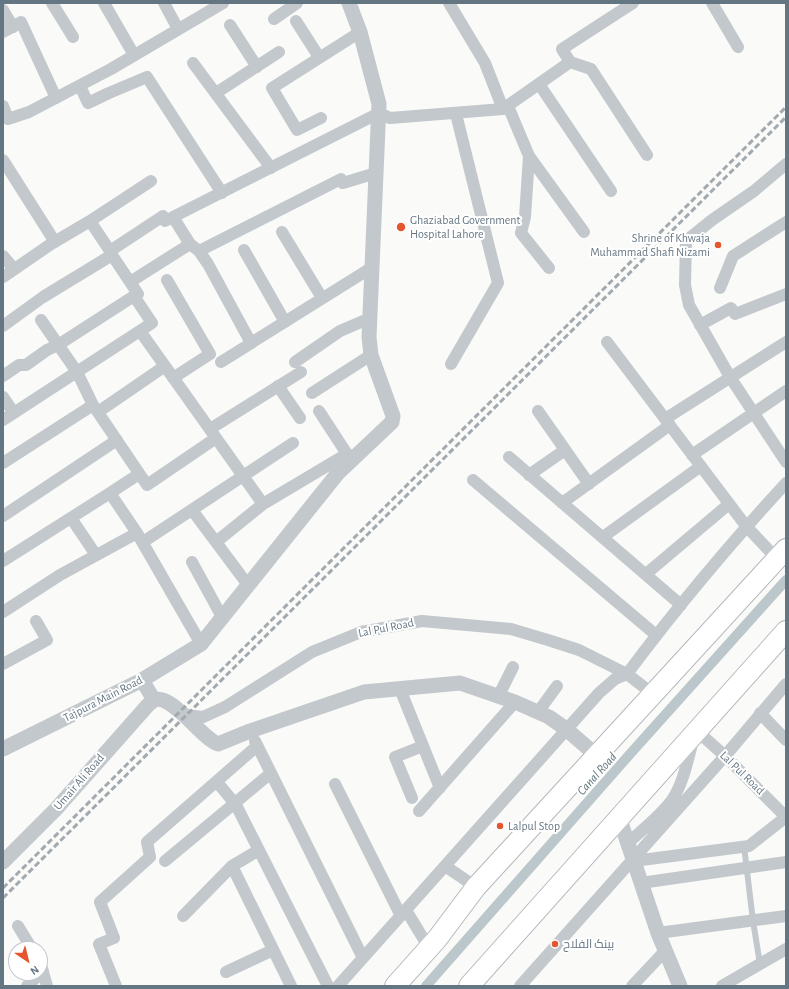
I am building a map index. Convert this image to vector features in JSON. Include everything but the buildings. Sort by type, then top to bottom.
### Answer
[{"type":"highway","points":[[395,986],[443,931],[476,887],[781,554]]},
{"type":"highway","points":[[469,986],[786,631]]},
{"type":"street","points":[[52,3],[73,37]]},
{"type":"street","points":[[104,3],[134,56]]},
{"type":"street","points":[[164,3],[178,29]]},
{"type":"street","points":[[3,106],[5,121],[29,112],[134,56],[223,3]]},
{"type":"street","points":[[274,19],[297,3]]},
{"type":"street","points":[[216,542],[263,504],[351,455],[389,426],[392,422],[393,416],[371,355],[368,319],[379,104],[360,32],[349,3]]},
{"type":"street","points":[[449,3],[484,63],[529,156],[584,232]]},
{"type":"street","points":[[633,3],[562,49],[570,62],[591,69],[647,155]]},
{"type":"street","points":[[716,5],[738,47]]},
{"type":"street","points":[[3,10],[8,29],[21,22],[56,98]]},
{"type":"street","points":[[296,21],[319,57]]},
{"type":"street","points":[[230,25],[257,67]]},
{"type":"street","points":[[320,118],[297,130],[272,88],[360,32]]},
{"type":"street","points":[[216,93],[279,52]]},
{"type":"street","points":[[379,113],[390,118],[456,114],[506,108],[570,62]]},
{"type":"street","points":[[193,63],[271,168]]},
{"type":"street","points":[[80,86],[88,104],[109,93],[147,78],[222,193]]},
{"type":"street","points":[[539,84],[612,190]]},
{"type":"street","points":[[3,326],[43,297],[111,253],[163,216],[165,221],[174,217],[379,113]]},
{"type":"street","points":[[452,364],[498,283],[456,114]]},
{"type":"street","points":[[529,156],[525,217],[521,233],[548,268]]},
{"type":"street","points":[[3,160],[55,242]]},
{"type":"street","points":[[785,167],[754,191],[712,220],[686,241],[685,284],[688,302],[700,325],[730,377],[786,462]]},
{"type":"street","points":[[130,282],[194,248],[341,179],[343,183],[376,172]]},
{"type":"street","points":[[3,277],[55,242],[152,181]]},
{"type":"street","points":[[174,217],[194,248],[208,264],[251,343],[252,342]]},
{"type":"street","points":[[3,376],[19,365],[26,365],[47,350],[58,345],[138,294],[90,221]]},
{"type":"street","points":[[720,288],[733,256],[786,222]]},
{"type":"street","points":[[282,232],[322,298]]},
{"type":"street","points":[[244,250],[285,322]]},
{"type":"street","points":[[3,256],[14,269]]},
{"type":"street","points":[[221,362],[371,268]]},
{"type":"street","points":[[167,280],[210,354],[173,378]]},
{"type":"street","points":[[700,325],[731,308],[735,314],[786,294]]},
{"type":"street","points":[[3,420],[152,323],[134,296]]},
{"type":"street","points":[[42,320],[77,372],[95,409],[147,485],[278,386],[340,331],[368,319]]},
{"type":"street","points":[[140,330],[263,504]]},
{"type":"street","points":[[607,342],[746,526],[781,554]]},
{"type":"street","points":[[562,503],[589,484],[667,422],[730,377],[786,342]]},
{"type":"street","points":[[312,393],[371,355]]},
{"type":"street","points":[[3,463],[165,366]]},
{"type":"street","points":[[278,386],[300,418]]},
{"type":"street","points":[[692,454],[786,391]]},
{"type":"street","points":[[3,397],[14,413]]},
{"type":"street","points":[[319,411],[351,455]]},
{"type":"street","points":[[538,411],[589,484]]},
{"type":"street","points":[[3,516],[117,440]]},
{"type":"street","points":[[3,612],[60,575],[96,555],[140,538],[192,510],[294,443]]},
{"type":"street","points":[[529,475],[565,450]]},
{"type":"street","points":[[110,493],[140,538],[201,644],[351,455]]},
{"type":"street","points":[[509,457],[680,604]]},
{"type":"street","points":[[602,537],[700,466]]},
{"type":"street","points":[[3,561],[139,474]]},
{"type":"street","points":[[472,480],[656,635]]},
{"type":"street","points":[[338,986],[599,692],[616,679],[627,674],[680,604],[746,526],[786,483]]},
{"type":"street","points":[[646,574],[729,504]]},
{"type":"street","points":[[192,510],[248,585]]},
{"type":"street","points":[[71,518],[96,555]]},
{"type":"street","points":[[192,562],[222,617]]},
{"type":"street","points":[[3,664],[47,640],[36,621]]},
{"type":"street","name":"Lal Pul Road","points":[[186,715],[203,716],[225,707],[312,652],[360,632],[422,621],[511,629],[579,650],[627,674],[653,694]]},
{"type":"street","name":"Tajpura Main Road","points":[[3,749],[142,680],[201,644]]},
{"type":"street","points":[[498,697],[512,667]]},
{"type":"street","points":[[142,680],[154,700],[162,700],[186,715],[210,741],[218,744],[250,731],[364,692],[460,683],[515,702],[550,717],[566,728],[596,755]]},
{"type":"street","points":[[520,986],[725,756],[786,684]]},
{"type":"street","points":[[538,712],[557,686]]},
{"type":"street","points":[[400,689],[440,788]]},
{"type":"street","name":"Umair Ali Road","points":[[3,862],[56,809],[148,704],[154,700]]},
{"type":"street","points":[[419,811],[515,702]]},
{"type":"street","points":[[760,713],[786,740]]},
{"type":"street","points":[[628,842],[662,812],[672,800],[678,790],[696,730]]},
{"type":"street","name":"Lal Pul Road","points":[[696,730],[725,756],[786,817]]},
{"type":"street","points":[[250,731],[363,958]]},
{"type":"street","points":[[116,986],[99,944],[114,938],[100,902],[150,857],[147,842],[257,746]]},
{"type":"street","points":[[412,798],[395,757],[423,746]]},
{"type":"street","points":[[165,861],[271,773]]},
{"type":"street","points":[[216,782],[235,803],[328,986]]},
{"type":"street","points":[[336,784],[403,913],[429,948]]},
{"type":"street","points":[[619,817],[664,951],[680,986]]},
{"type":"street","points":[[633,859],[749,846],[786,817]]},
{"type":"street","points":[[183,916],[232,866],[259,850]]},
{"type":"street","points":[[641,883],[786,862]]},
{"type":"street","points":[[232,866],[291,986]]},
{"type":"street","points":[[445,866],[476,887]]},
{"type":"street","points":[[658,932],[786,916]]},
{"type":"street","points":[[18,926],[27,941]]},
{"type":"street","points":[[226,972],[273,950]]},
{"type":"street","points":[[632,986],[664,951]]},
{"type":"street","points":[[722,986],[760,964],[784,953]]},
{"type":"lane","points":[[744,846],[752,921],[760,964]]},
{"type":"waterway","name":"Canal Road","points":[[426,986],[630,754],[786,580]]},
{"type":"railway","points":[[3,888],[786,107]]},
{"type":"railway","points":[[3,898],[786,117]]},
{"type":"place","name":"Ghaziabad Government Hospital Lahore","points":[[401,227]]},
{"type":"place","name":"Shrine of Khwaja Muhammad Shafi Nizami","points":[[718,245]]},
{"type":"place","name":"Lalpul Stop","points":[[500,826]]},
{"type":"place","name":"بینک الفلاح","points":[[555,944]]}]
